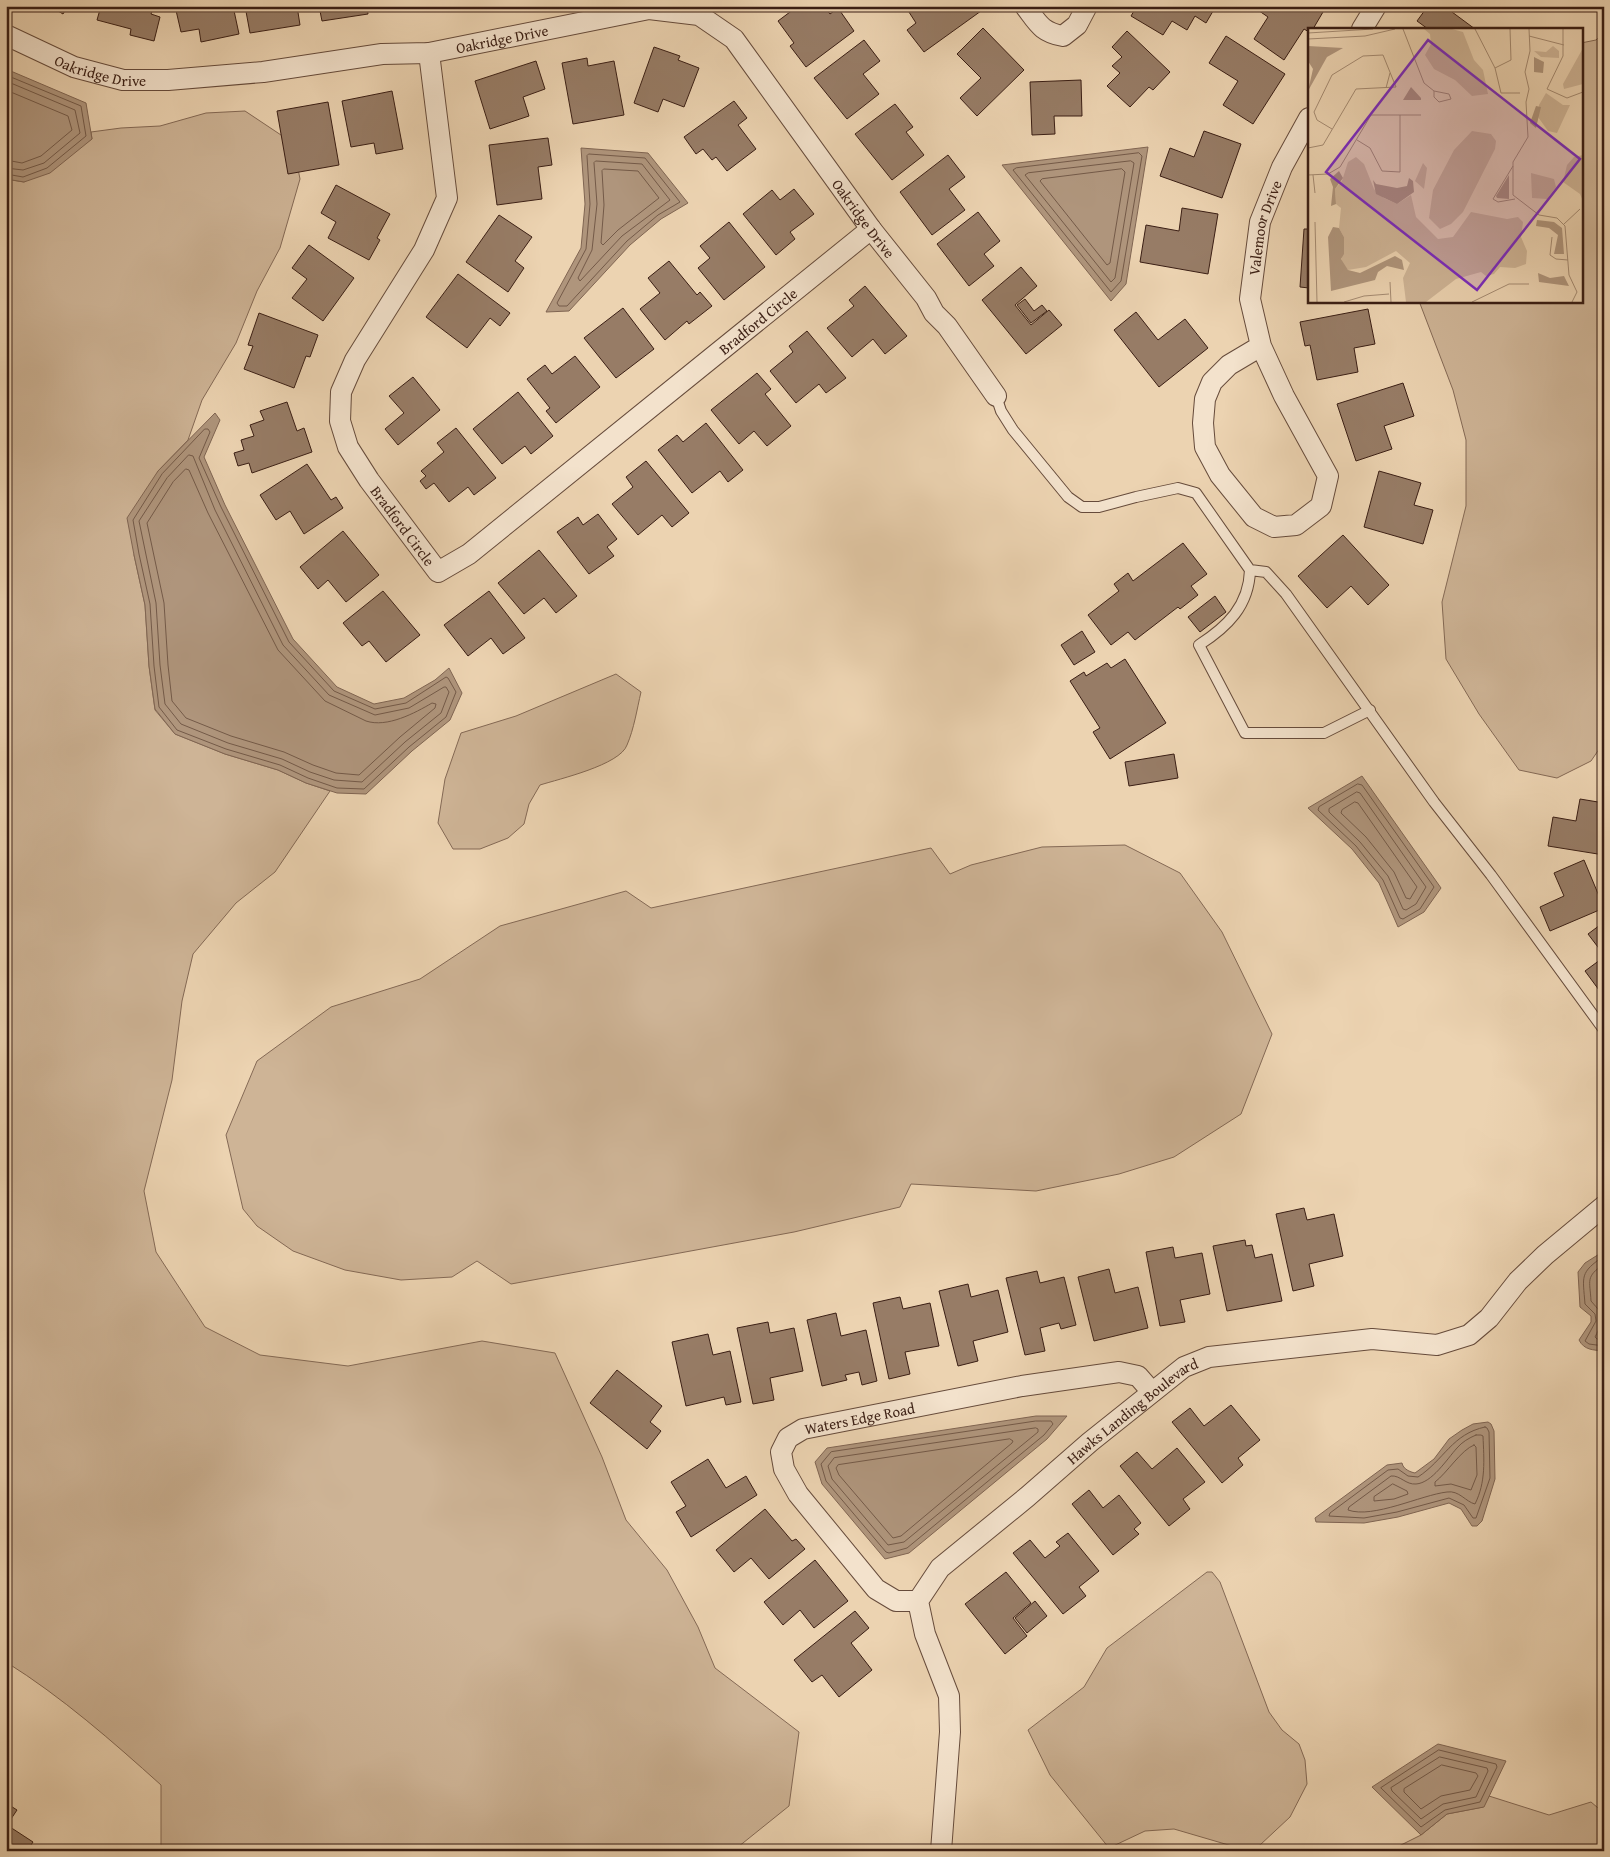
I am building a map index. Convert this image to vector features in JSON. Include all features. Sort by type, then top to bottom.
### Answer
[{"type":"street","points":[[1025,6],[1039,25],[1050,34],[1064,36],[1077,25],[1087,6]]},
{"type":"street","points":[[1363,28],[1376,6]]},
{"type":"street","name":"Oakridge Drive","points":[[6,35],[74,67],[123,80],[168,80],[264,72],[382,54],[429,53],[648,9],[699,15],[734,40],[871,229],[926,298],[934,312],[947,326],[996,396]]},
{"type":"street","name":"Bradford Circle","points":[[429,53],[448,198],[424,250],[355,360],[341,392],[340,421],[348,447],[369,480],[438,572],[476,548],[871,229]]},
{"type":"street","name":"Valemoor Drive","points":[[1261,346],[1229,365],[1212,382],[1206,399],[1203,423],[1205,447],[1220,475],[1254,517],[1274,527],[1296,526],[1321,506],[1328,476],[1297,420],[1261,346],[1250,299],[1260,222],[1282,167],[1308,120]]},
{"type":"street","name":"Hawks Landing Boulevard","points":[[918,1600],[940,1568],[1184,1367],[1209,1357],[1372,1340],[1438,1345],[1469,1335],[1489,1318],[1518,1281],[1545,1255],[1604,1206]]},
{"type":"street","name":"Waters Edge Road","points":[[918,1600],[896,1601],[876,1589],[798,1494],[784,1469],[782,1452],[790,1437],[803,1429],[1022,1386],[1119,1372],[1138,1376],[1152,1392]]},
{"type":"street","points":[[918,1600],[926,1634],[948,1696],[950,1732],[941,1851]]},
{"type":"lane","points":[[996,396],[1001,411],[1013,430],[1068,497],[1082,507],[1099,507],[1136,496],[1178,488],[1196,493],[1250,570],[1250,583],[1235,616],[1220,631],[1199,645],[1245,733],[1324,733],[1370,710]]},
{"type":"lane","points":[[1250,570],[1266,572],[1286,594],[1434,802],[1491,875],[1604,1030]]},
{"type":"shaded area","points":[[1604,32],[1604,742],[1591,761],[1557,778],[1519,770],[1479,714],[1446,659],[1442,602],[1466,506],[1466,440],[1453,390],[1419,302],[1582,302],[1582,43],[1596,40]]},
{"type":"shaded area","points":[[245,111],[293,143],[300,179],[280,248],[257,291],[236,343],[202,400],[188,440],[158,471],[134,555],[145,605],[149,666],[155,710],[175,734],[225,754],[278,770],[306,783],[330,791],[275,872],[236,903],[193,954],[182,1001],[172,1080],[144,1191],[156,1252],[205,1327],[260,1355],[348,1366],[482,1341],[555,1353],[602,1457],[626,1520],[667,1570],[698,1627],[715,1668],[799,1732],[789,1806],[733,1851],[169,1851],[161,1845],[161,1785],[67,1705],[6,1662],[6,179],[24,182],[92,139],[91,132],[160,126],[206,113]]},
{"type":"shaded area","points":[[616,674],[641,692],[632,732],[622,752],[601,765],[540,785],[529,804],[524,824],[508,838],[480,849],[453,849],[438,823],[445,779],[461,733],[516,716]]},
{"type":"shaded area","points":[[1125,845],[1180,873],[1222,932],[1272,1034],[1241,1114],[1174,1157],[1119,1174],[1036,1191],[911,1184],[900,1207],[794,1232],[511,1284],[477,1261],[452,1277],[401,1280],[345,1270],[293,1251],[257,1226],[243,1209],[226,1135],[257,1061],[331,1007],[420,979],[500,926],[626,891],[651,908],[931,848],[950,874],[971,865],[1042,847]]},
{"type":"shaded area","points":[[1207,1572],[1212,1572],[1220,1582],[1269,1712],[1282,1730],[1299,1744],[1305,1760],[1307,1784],[1290,1817],[1260,1845],[1251,1849],[1232,1846],[1174,1829],[1145,1831],[1109,1848],[1050,1775],[1028,1730],[1084,1687],[1107,1648]]},
{"type":"shaded area","points":[[1489,1796],[1549,1815],[1591,1802],[1604,1813],[1604,1851],[1389,1851],[1421,1835],[1447,1814],[1483,1807]]},
{"type":"water","points":[[6,69],[86,103],[92,139],[50,173],[24,182],[6,179]]},
{"type":"water","points":[[1148,147],[1126,284],[1111,301],[1002,165]]},
{"type":"water","points":[[581,148],[648,153],[688,203],[661,219],[630,245],[569,311],[546,312],[581,248],[585,204]]},
{"type":"water","points":[[215,413],[220,420],[204,457],[225,505],[293,639],[337,687],[374,704],[404,698],[435,680],[449,668],[462,693],[450,720],[412,751],[366,794],[337,793],[306,783],[278,770],[225,754],[175,734],[155,709],[149,666],[145,605],[127,518],[158,471]]},
{"type":"water","points":[[1362,776],[1441,888],[1424,912],[1398,927],[1379,883],[1352,849],[1308,808]]},
{"type":"water","points":[[1604,1251],[1604,1351],[1586,1348],[1579,1340],[1591,1322],[1591,1316],[1580,1307],[1578,1272],[1585,1263]]},
{"type":"water","points":[[1036,1416],[1067,1416],[1047,1439],[909,1553],[885,1559],[822,1484],[815,1462],[827,1448]]},
{"type":"water","points":[[1488,1422],[1494,1431],[1495,1479],[1482,1521],[1477,1526],[1472,1526],[1461,1509],[1449,1503],[1398,1517],[1364,1523],[1316,1522],[1315,1518],[1387,1465],[1402,1463],[1405,1469],[1415,1473],[1434,1459],[1449,1439],[1473,1424]]},
{"type":"water","points":[[1438,1744],[1506,1761],[1484,1807],[1447,1814],[1421,1835],[1372,1787]]},
{"type":"building","points":[[50,6],[68,6],[63,14]]},
{"type":"building","points":[[101,6],[154,6],[151,14],[160,17],[154,41],[130,35],[131,29],[97,20]]},
{"type":"building","points":[[175,6],[233,6],[239,34],[201,42],[199,29],[181,32]]},
{"type":"building","points":[[245,6],[297,6],[300,25],[250,33]]},
{"type":"building","points":[[319,6],[367,6],[368,14],[322,21]]},
{"type":"building","points":[[385,6],[412,6],[385,11]]},
{"type":"building","points":[[798,6],[824,6],[830,14],[838,8],[854,31],[806,67],[790,46],[794,43],[778,21]]},
{"type":"building","points":[[911,6],[977,6],[981,11],[924,52],[907,30],[916,23],[907,9]]},
{"type":"building","points":[[1137,6],[1216,6],[1206,23],[1195,16],[1187,30],[1172,21],[1163,35],[1131,16]]},
{"type":"building","points":[[1252,6],[1314,6],[1323,12],[1314,28],[1308,28],[1308,31],[1304,29],[1284,60],[1254,39],[1268,17]]},
{"type":"building","points":[[1428,6],[1454,6],[1452,12],[1474,28],[1427,28],[1417,21]]},
{"type":"building","points":[[983,28],[1024,70],[977,116],[960,98],[981,78],[957,54]]},
{"type":"building","points":[[1127,31],[1170,72],[1153,90],[1149,87],[1130,107],[1107,86],[1120,73],[1112,66],[1122,57],[1112,47]]},
{"type":"building","points":[[1226,36],[1285,74],[1253,124],[1223,105],[1238,81],[1209,63]]},
{"type":"building","points":[[864,40],[880,61],[863,74],[879,94],[847,119],[814,78]]},
{"type":"building","points":[[654,47],[680,56],[678,60],[699,68],[684,107],[663,99],[658,112],[634,103]]},
{"type":"building","points":[[587,58],[588,66],[614,61],[624,115],[573,124],[562,63]]},
{"type":"building","points":[[536,61],[545,89],[523,97],[529,116],[490,129],[475,81]]},
{"type":"building","points":[[1081,80],[1082,116],[1054,116],[1055,134],[1032,135],[1030,82]]},
{"type":"building","points":[[392,91],[403,149],[376,154],[374,143],[351,147],[342,101]]},
{"type":"building","points":[[734,101],[747,118],[738,125],[756,149],[727,171],[716,157],[712,160],[703,149],[696,154],[684,137]]},
{"type":"building","points":[[328,102],[339,165],[288,174],[277,111]]},
{"type":"building","points":[[895,104],[913,127],[906,132],[924,155],[892,180],[855,134]]},
{"type":"building","points":[[1204,131],[1241,144],[1222,198],[1160,176],[1170,148],[1194,157]]},
{"type":"building","points":[[548,138],[552,165],[538,167],[542,199],[497,205],[489,145]]},
{"type":"building","points":[[948,155],[965,177],[949,189],[965,210],[932,235],[900,192]]},
{"type":"building","points":[[336,185],[390,214],[377,238],[380,240],[369,260],[328,238],[336,222],[321,213]]},
{"type":"building","points":[[794,189],[814,214],[790,232],[795,239],[776,255],[743,214],[772,190],[780,200]]},
{"type":"building","points":[[1182,208],[1218,214],[1208,274],[1140,262],[1146,225],[1179,231]]},
{"type":"building","points":[[978,212],[1000,241],[984,254],[994,266],[969,286],[937,244]]},
{"type":"building","points":[[499,215],[532,237],[515,261],[524,268],[508,292],[466,262]]},
{"type":"building","points":[[729,222],[765,267],[724,300],[698,268],[710,258],[700,246]]},
{"type":"building","points":[[1304,229],[1308,229],[1308,288],[1300,287]]},
{"type":"building","points":[[309,245],[354,278],[323,321],[292,298],[307,279],[292,268]]},
{"type":"building","points":[[669,261],[697,295],[700,292],[712,306],[689,324],[687,321],[665,340],[640,309],[660,293],[648,278]]},
{"type":"building","points":[[1021,267],[1037,286],[1015,305],[1031,325],[1049,310],[1062,325],[1026,354],[982,300]]},
{"type":"building","points":[[458,274],[510,313],[500,326],[490,318],[467,348],[426,317]]},
{"type":"building","points":[[865,286],[907,336],[885,354],[873,339],[852,357],[827,328],[854,306],[849,300]]},
{"type":"building","points":[[1025,299],[1034,311],[1042,305],[1047,311],[1031,323],[1017,305]]},
{"type":"building","points":[[623,308],[654,349],[616,378],[584,338]]},
{"type":"building","points":[[1368,309],[1375,344],[1354,348],[1358,372],[1317,380],[1310,345],[1305,346],[1300,322]]},
{"type":"building","points":[[1136,312],[1158,340],[1185,319],[1208,348],[1159,387],[1114,330]]},
{"type":"building","points":[[259,313],[318,335],[310,357],[306,356],[294,388],[244,369],[253,346],[248,345]]},
{"type":"building","points":[[807,331],[846,378],[826,393],[819,384],[796,403],[770,371],[793,352],[789,346]]},
{"type":"building","points":[[575,356],[600,387],[556,423],[546,411],[550,408],[527,379],[545,365],[552,374]]},
{"type":"building","points":[[757,373],[771,389],[765,394],[791,426],[767,446],[754,431],[739,444],[711,410]]},
{"type":"building","points":[[413,377],[440,410],[398,445],[385,429],[404,413],[389,396]]},
{"type":"building","points":[[1403,383],[1414,416],[1384,426],[1392,449],[1356,461],[1337,404]]},
{"type":"building","points":[[518,392],[553,436],[531,454],[525,446],[502,464],[473,429]]},
{"type":"building","points":[[287,402],[297,431],[304,428],[312,452],[252,473],[249,463],[238,466],[234,453],[244,450],[241,440],[254,436],[250,425],[264,420],[260,411]]},
{"type":"building","points":[[706,423],[743,470],[728,482],[720,471],[692,493],[658,450],[677,435],[683,442]]},
{"type":"building","points":[[456,428],[496,478],[474,495],[468,487],[449,502],[434,483],[426,489],[420,481],[426,476],[421,471],[444,452],[437,443]]},
{"type":"building","points":[[646,461],[689,513],[672,527],[662,515],[638,535],[612,504],[633,487],[626,477]]},
{"type":"building","points":[[307,464],[331,500],[336,497],[343,508],[304,534],[290,511],[276,520],[260,495]]},
{"type":"building","points":[[1379,471],[1421,483],[1414,505],[1433,510],[1423,544],[1364,527]]},
{"type":"building","points":[[598,514],[617,539],[607,547],[614,556],[589,574],[557,532],[578,517],[583,525]]},
{"type":"building","points":[[343,531],[379,575],[346,602],[328,580],[318,589],[300,567]]},
{"type":"building","points":[[1343,535],[1389,585],[1368,605],[1351,586],[1327,608],[1298,576]]},
{"type":"building","points":[[1183,543],[1207,574],[1191,586],[1198,595],[1180,609],[1178,607],[1135,640],[1128,632],[1111,645],[1088,615],[1119,591],[1114,584],[1128,573],[1133,581]]},
{"type":"building","points":[[539,550],[577,596],[556,613],[544,598],[524,614],[498,583]]},
{"type":"building","points":[[383,591],[420,635],[386,662],[369,641],[362,646],[343,623]]},
{"type":"building","points":[[489,591],[525,638],[503,654],[491,638],[468,656],[444,625]]},
{"type":"building","points":[[1215,596],[1226,612],[1200,632],[1188,617]]},
{"type":"building","points":[[1082,631],[1095,652],[1074,665],[1061,645]]},
{"type":"building","points":[[1125,659],[1166,723],[1110,759],[1093,732],[1100,728],[1070,681],[1084,672],[1086,676],[1107,663],[1111,668]]},
{"type":"building","points":[[1174,754],[1178,778],[1129,786],[1125,762]]},
{"type":"building","points":[[1580,799],[1604,803],[1604,855],[1548,846],[1553,817],[1576,821]]},
{"type":"building","points":[[1584,860],[1604,908],[1550,931],[1540,907],[1564,896],[1554,873]]},
{"type":"building","points":[[1604,922],[1604,955],[1588,934]]},
{"type":"building","points":[[1604,957],[1604,987],[1599,990],[1585,971]]},
{"type":"building","points":[[1304,1208],[1307,1220],[1334,1214],[1343,1256],[1309,1264],[1314,1286],[1293,1291],[1276,1214]]},
{"type":"building","points":[[1245,1240],[1246,1246],[1252,1245],[1255,1258],[1272,1254],[1282,1301],[1227,1311],[1213,1246]]},
{"type":"building","points":[[1173,1247],[1175,1258],[1202,1253],[1210,1294],[1180,1300],[1185,1322],[1160,1326],[1146,1252]]},
{"type":"building","points":[[1109,1269],[1115,1293],[1138,1287],[1148,1328],[1094,1341],[1078,1277]]},
{"type":"building","points":[[1037,1271],[1040,1283],[1064,1277],[1076,1325],[1061,1329],[1059,1323],[1040,1328],[1045,1351],[1025,1355],[1006,1278]]},
{"type":"building","points":[[968,1284],[971,1297],[998,1290],[1008,1332],[973,1341],[978,1361],[958,1366],[939,1291]]},
{"type":"building","points":[[900,1297],[903,1309],[930,1303],[939,1346],[905,1352],[910,1374],[889,1379],[873,1303]]},
{"type":"building","points":[[836,1313],[841,1336],[866,1330],[877,1381],[862,1385],[859,1372],[845,1375],[847,1380],[822,1386],[807,1320]]},
{"type":"building","points":[[768,1322],[770,1333],[794,1328],[803,1371],[770,1378],[774,1400],[753,1404],[737,1328]]},
{"type":"building","points":[[708,1334],[713,1355],[730,1351],[741,1402],[726,1405],[724,1397],[686,1406],[672,1342]]},
{"type":"building","points":[[617,1370],[662,1406],[650,1422],[661,1431],[647,1449],[590,1403]]},
{"type":"building","points":[[1231,1405],[1260,1440],[1238,1458],[1243,1465],[1222,1483],[1172,1422],[1190,1408],[1204,1426]]},
{"type":"building","points":[[1177,1448],[1205,1482],[1183,1499],[1190,1509],[1169,1526],[1120,1466],[1137,1452],[1152,1469]]},
{"type":"building","points":[[708,1459],[726,1488],[746,1476],[757,1495],[691,1537],[676,1512],[686,1506],[671,1482]]},
{"type":"building","points":[[1089,1490],[1103,1508],[1119,1495],[1141,1523],[1134,1529],[1139,1534],[1113,1555],[1072,1504]]},
{"type":"building","points":[[765,1509],[792,1541],[796,1539],[805,1549],[769,1579],[751,1558],[734,1572],[716,1550]]},
{"type":"building","points":[[1068,1533],[1099,1571],[1079,1587],[1086,1596],[1063,1614],[1013,1553],[1030,1540],[1045,1558],[1060,1546],[1056,1542]]},
{"type":"building","points":[[815,1560],[848,1601],[814,1628],[800,1610],[783,1625],[764,1602]]},
{"type":"building","points":[[1006,1572],[1031,1603],[1013,1618],[1027,1636],[1005,1654],[965,1604]]},
{"type":"building","points":[[1035,1601],[1047,1616],[1027,1633],[1015,1618]]},
{"type":"building","points":[[855,1611],[869,1628],[851,1643],[872,1670],[839,1697],[822,1675],[812,1682],[794,1660]]},
{"type":"building","points":[[6,1803],[17,1810],[7,1825],[33,1842],[27,1851],[6,1851]]}]
